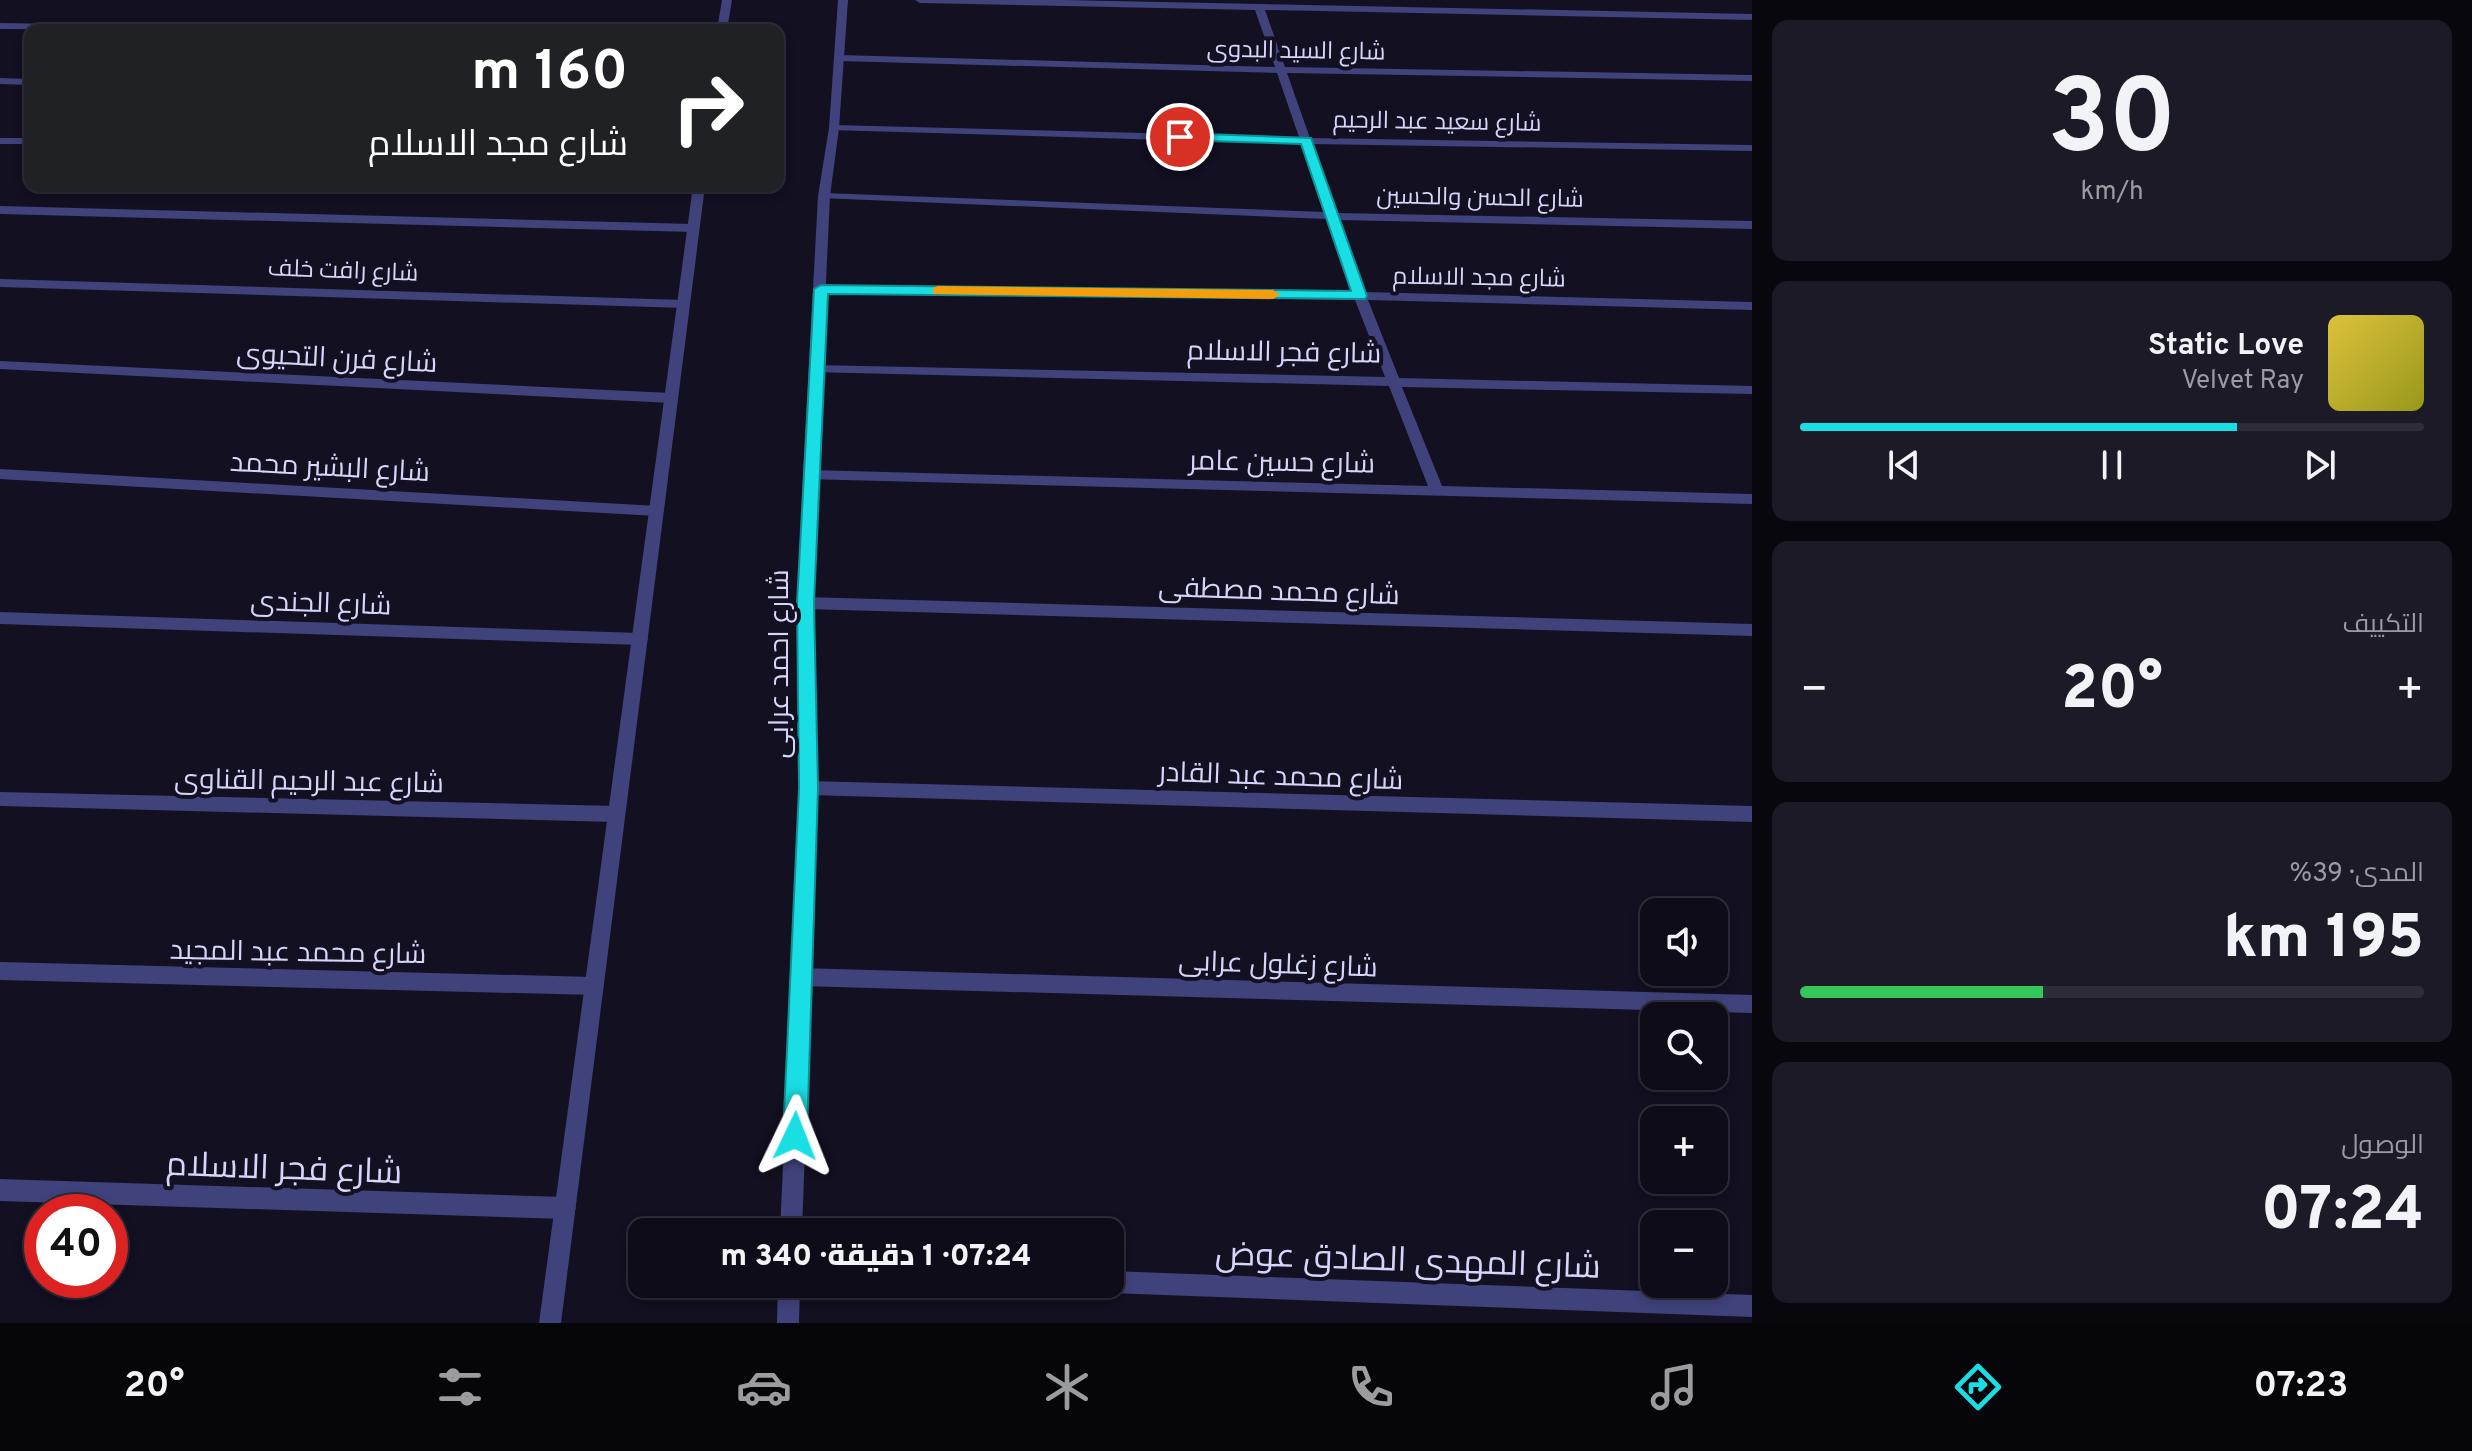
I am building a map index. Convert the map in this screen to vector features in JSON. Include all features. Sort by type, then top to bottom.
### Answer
[{"type":"street","points":[[723,24],[727,0]]},
{"type":"street","name":"شارع احمد عرابى","points":[[792,1218],[809,788],[805,603],[810,475],[824,196],[834,128],[843,0]]},
{"type":"street","points":[[920,0],[1752,17]]},
{"type":"street","points":[[1259,7],[1360,296],[1437,491]]},
{"type":"street","points":[[0,26],[24,26]]},
{"type":"street","name":"شارع السيد البدوى","points":[[839,58],[1752,78]]},
{"type":"street","points":[[0,81],[24,82]]},
{"type":"street","name":"شارع سعيد عبد الرحيم","points":[[834,128],[1306,141],[1752,148]]},
{"type":"street","points":[[0,141],[24,141]]},
{"type":"street","points":[[550,1323],[698,192]]},
{"type":"street","name":"شارع الحسن والحسين","points":[[824,196],[1333,216],[1752,225]]},
{"type":"street","points":[[0,210],[693,228]]},
{"type":"street","name":"شارع رافت خلف","points":[[0,283],[684,304]]},
{"type":"street","name":"شارع مجد الاسلام","points":[[821,289],[1360,296],[1752,306]]},
{"type":"street","name":"شارع فرن التحيوى","points":[[0,365],[671,398]]},
{"type":"street","name":"شارع فجر الاسلام","points":[[815,369],[1752,390]]},
{"type":"street","name":"شارع البشير محمد","points":[[0,474],[657,511]]},
{"type":"street","name":"شارع حسين عامر","points":[[810,475],[1752,499]]},
{"type":"street","name":"شارع محمد مصطفى","points":[[805,603],[1752,630]]},
{"type":"street","name":"شارع الجندى","points":[[0,618],[640,639]]},
{"type":"street","name":"شارع محمد عبد القادر","points":[[809,788],[1752,814]]},
{"type":"street","name":"شارع عبد الرحيم القناوى","points":[[0,799],[616,814]]},
{"type":"street","name":"شارع محمد عبد المجيد","points":[[0,971],[594,986]]},
{"type":"street","name":"شارع زغلول عرابى","points":[[801,977],[1752,1004]]},
{"type":"street","name":"شارع فجر الاسلام","points":[[0,1190],[565,1208]]},
{"type":"street","name":"شارع المهدى الصادق عوض","points":[[1124,1283],[1752,1306]]},
{"type":"street","points":[[788,1323],[789,1298]]},
{"type":"slow traffic","points":[[938,291],[1273,295]]},
{"type":"route","points":[[795,1136],[809,788],[805,603],[821,289],[1360,296],[1306,141],[1180,137]]}]
